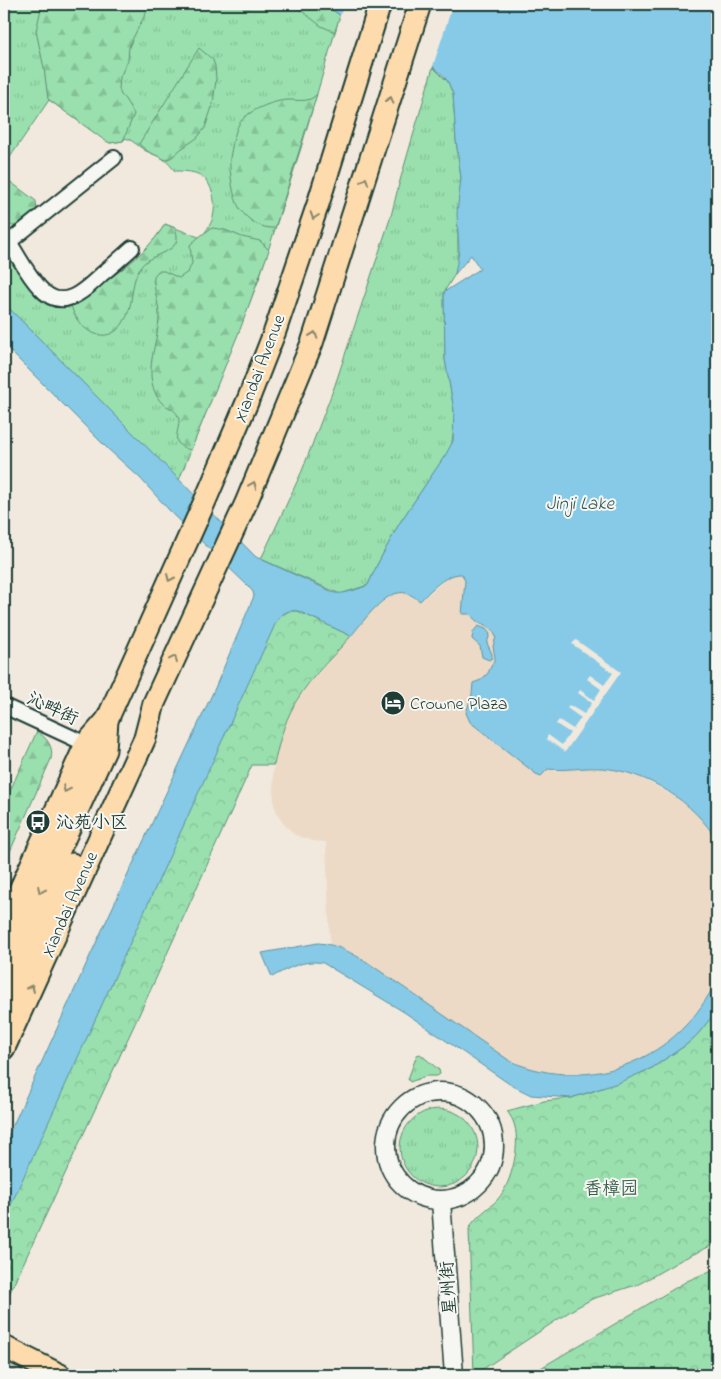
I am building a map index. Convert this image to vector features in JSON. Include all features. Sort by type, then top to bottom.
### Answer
[{"type":"main road","name":"Xiandai Avenue","points":[[4,970],[105,750],[108,720],[205,501],[275,331],[340,136],[380,4]]},
{"type":"main road","name":"Xiandai Avenue","points":[[4,1048],[145,738],[154,703],[234,530],[312,343],[420,4]]},
{"type":"main road","name":"Xiandai Avenue","points":[[4,1011],[133,731],[154,703]]},
{"type":"main road","name":"Xiandai Avenue","points":[[4,925],[86,744],[108,720]]},
{"type":"main road","points":[[4,1347],[60,1375]]},
{"type":"street","points":[[114,158],[6,240],[41,289],[56,299],[65,300],[86,289],[132,248]]},
{"type":"street","name":"沁畔街","points":[[4,706],[86,744]]},
{"type":"street","points":[[442,1091],[468,1098],[480,1108],[491,1127],[494,1136],[495,1152],[490,1167],[482,1180],[471,1191],[457,1198],[441,1200],[422,1198],[404,1188],[392,1172],[385,1152],[387,1132],[395,1114],[404,1104],[416,1096],[428,1092],[442,1091]]},
{"type":"street","name":"星州街","points":[[441,1200],[454,1375]]},
{"type":"shaded area","points":[[455,574],[462,574],[465,578],[463,614],[470,614],[480,623],[484,623],[496,637],[493,650],[495,658],[488,673],[481,680],[473,683],[472,694],[466,713],[470,722],[541,776],[548,769],[556,771],[567,768],[601,768],[623,772],[643,779],[678,798],[698,815],[717,841],[717,979],[704,1002],[683,1029],[644,1058],[610,1070],[566,1074],[529,1069],[510,1061],[367,962],[344,949],[330,944],[326,842],[313,841],[295,835],[282,822],[274,805],[273,772],[280,739],[291,711],[305,689],[371,611],[391,595],[398,592],[405,593],[420,601],[447,578]]},
{"type":"green space","points":[[4,4],[323,4],[340,15],[301,148],[259,279],[179,480],[4,303],[4,248],[36,294],[52,303],[69,303],[81,299],[138,256],[157,236],[165,224],[201,238],[213,217],[214,197],[212,191],[206,180],[201,176],[190,172],[175,171],[165,160],[126,138],[123,141],[110,143],[49,100],[4,166]]},
{"type":"green space","points":[[42,4],[153,4],[147,11],[129,47],[128,60],[120,77],[119,89],[121,95],[134,114],[123,141],[110,143],[104,140],[48,99],[36,31]]},
{"type":"green space","points":[[293,4],[323,4],[340,15],[335,32],[321,26]]},
{"type":"green space","points":[[199,48],[213,60],[215,66],[216,79],[213,104],[205,128],[197,138],[166,160],[147,151],[139,144]]},
{"type":"green space","points":[[433,67],[448,82],[453,94],[461,178],[458,263],[455,274],[444,292],[445,359],[454,410],[454,429],[451,447],[399,524],[368,585],[340,594],[261,559],[302,471],[335,385],[391,216]]},
{"type":"green space","points":[[317,94],[275,228],[260,226],[243,213],[233,192],[230,158],[237,128],[248,115],[268,104],[283,100],[308,100]]},
{"type":"green space","points":[[4,177],[36,201],[37,212],[26,222],[18,226],[4,223]]},
{"type":"green space","points":[[165,224],[175,228],[176,243],[172,248],[145,262],[140,268],[134,281],[129,309],[123,323],[116,331],[108,335],[92,333],[85,328],[78,321],[71,304],[116,274],[138,256],[157,236]]},
{"type":"green space","points":[[213,228],[260,241],[269,250],[241,327],[191,450],[179,444],[177,440],[178,416],[174,410],[161,402],[153,387],[151,378],[159,315],[154,276],[158,271],[164,271],[179,278],[188,272],[192,263],[190,245]]},
{"type":"green space","points":[[289,611],[298,611],[351,636],[295,702],[282,732],[274,765],[252,765],[157,976],[5,1303],[4,1220],[9,1207],[275,623],[280,616]]},
{"type":"green space","points":[[37,731],[51,747],[51,759],[4,865],[4,804]]},
{"type":"green space","name":"香樟园","points":[[717,1010],[717,1243],[681,1260],[639,1284],[592,1299],[572,1310],[474,1375],[469,1229],[478,1216],[498,1199],[508,1183],[516,1150],[516,1129],[507,1111],[544,1101],[571,1098],[652,1068],[686,1045],[697,1035]]},
{"type":"green space","points":[[420,1054],[439,1070],[440,1074],[437,1076],[426,1076],[410,1082],[408,1079],[417,1055]]},
{"type":"green space","points":[[431,1109],[447,1109],[461,1115],[472,1126],[478,1140],[478,1156],[472,1170],[461,1181],[447,1187],[431,1187],[417,1181],[406,1170],[400,1156],[400,1140],[406,1126],[417,1115]]},
{"type":"green space","points":[[717,1268],[717,1375],[529,1375],[687,1281]]},
{"type":"water","name":"Jinji Lake","points":[[323,4],[717,4],[717,841],[696,814],[668,791],[652,782],[618,770],[601,768],[548,769],[541,776],[470,722],[466,713],[472,694],[473,683],[481,680],[488,673],[495,658],[493,646],[496,637],[490,628],[477,622],[470,614],[462,614],[465,581],[462,574],[456,574],[444,579],[420,601],[407,593],[392,595],[372,611],[351,636],[298,611],[285,613],[275,625],[4,1220],[4,1145],[215,688],[254,596],[249,587],[4,345],[4,303],[256,557],[335,593],[347,592],[368,585],[399,524],[453,441],[454,410],[445,359],[444,292],[480,269],[471,255],[455,274],[459,251],[457,213],[461,178],[453,94],[443,75],[430,64]]},
{"type":"water","points":[[478,626],[486,629],[490,634],[487,643],[492,658],[489,660],[482,657],[480,646],[472,639],[473,632]]},
{"type":"water","points":[[318,943],[338,947],[367,962],[510,1061],[541,1071],[572,1074],[602,1072],[630,1063],[657,1049],[681,1030],[701,1007],[717,979],[716,1012],[686,1045],[652,1068],[618,1083],[571,1098],[531,1095],[511,1085],[404,1012],[323,963],[303,963],[272,977],[262,953]]},
{"type":"pier","points":[[344,4],[453,4],[432,69],[339,18]]},
{"type":"pier","points":[[576,640],[621,672],[565,752],[546,739],[548,735],[562,745],[570,733],[556,724],[559,720],[573,729],[581,718],[567,708],[569,705],[584,714],[592,703],[578,693],[580,690],[594,700],[601,689],[587,679],[590,675],[604,685],[613,673],[572,644]]},
{"type":"tunnel","points":[[4,1370],[14,1375]]},
{"type":"place","name":"Crowne Plaza","points":[[393,703]]},
{"type":"place","name":"沁苑小区","points":[[38,822]]}]
